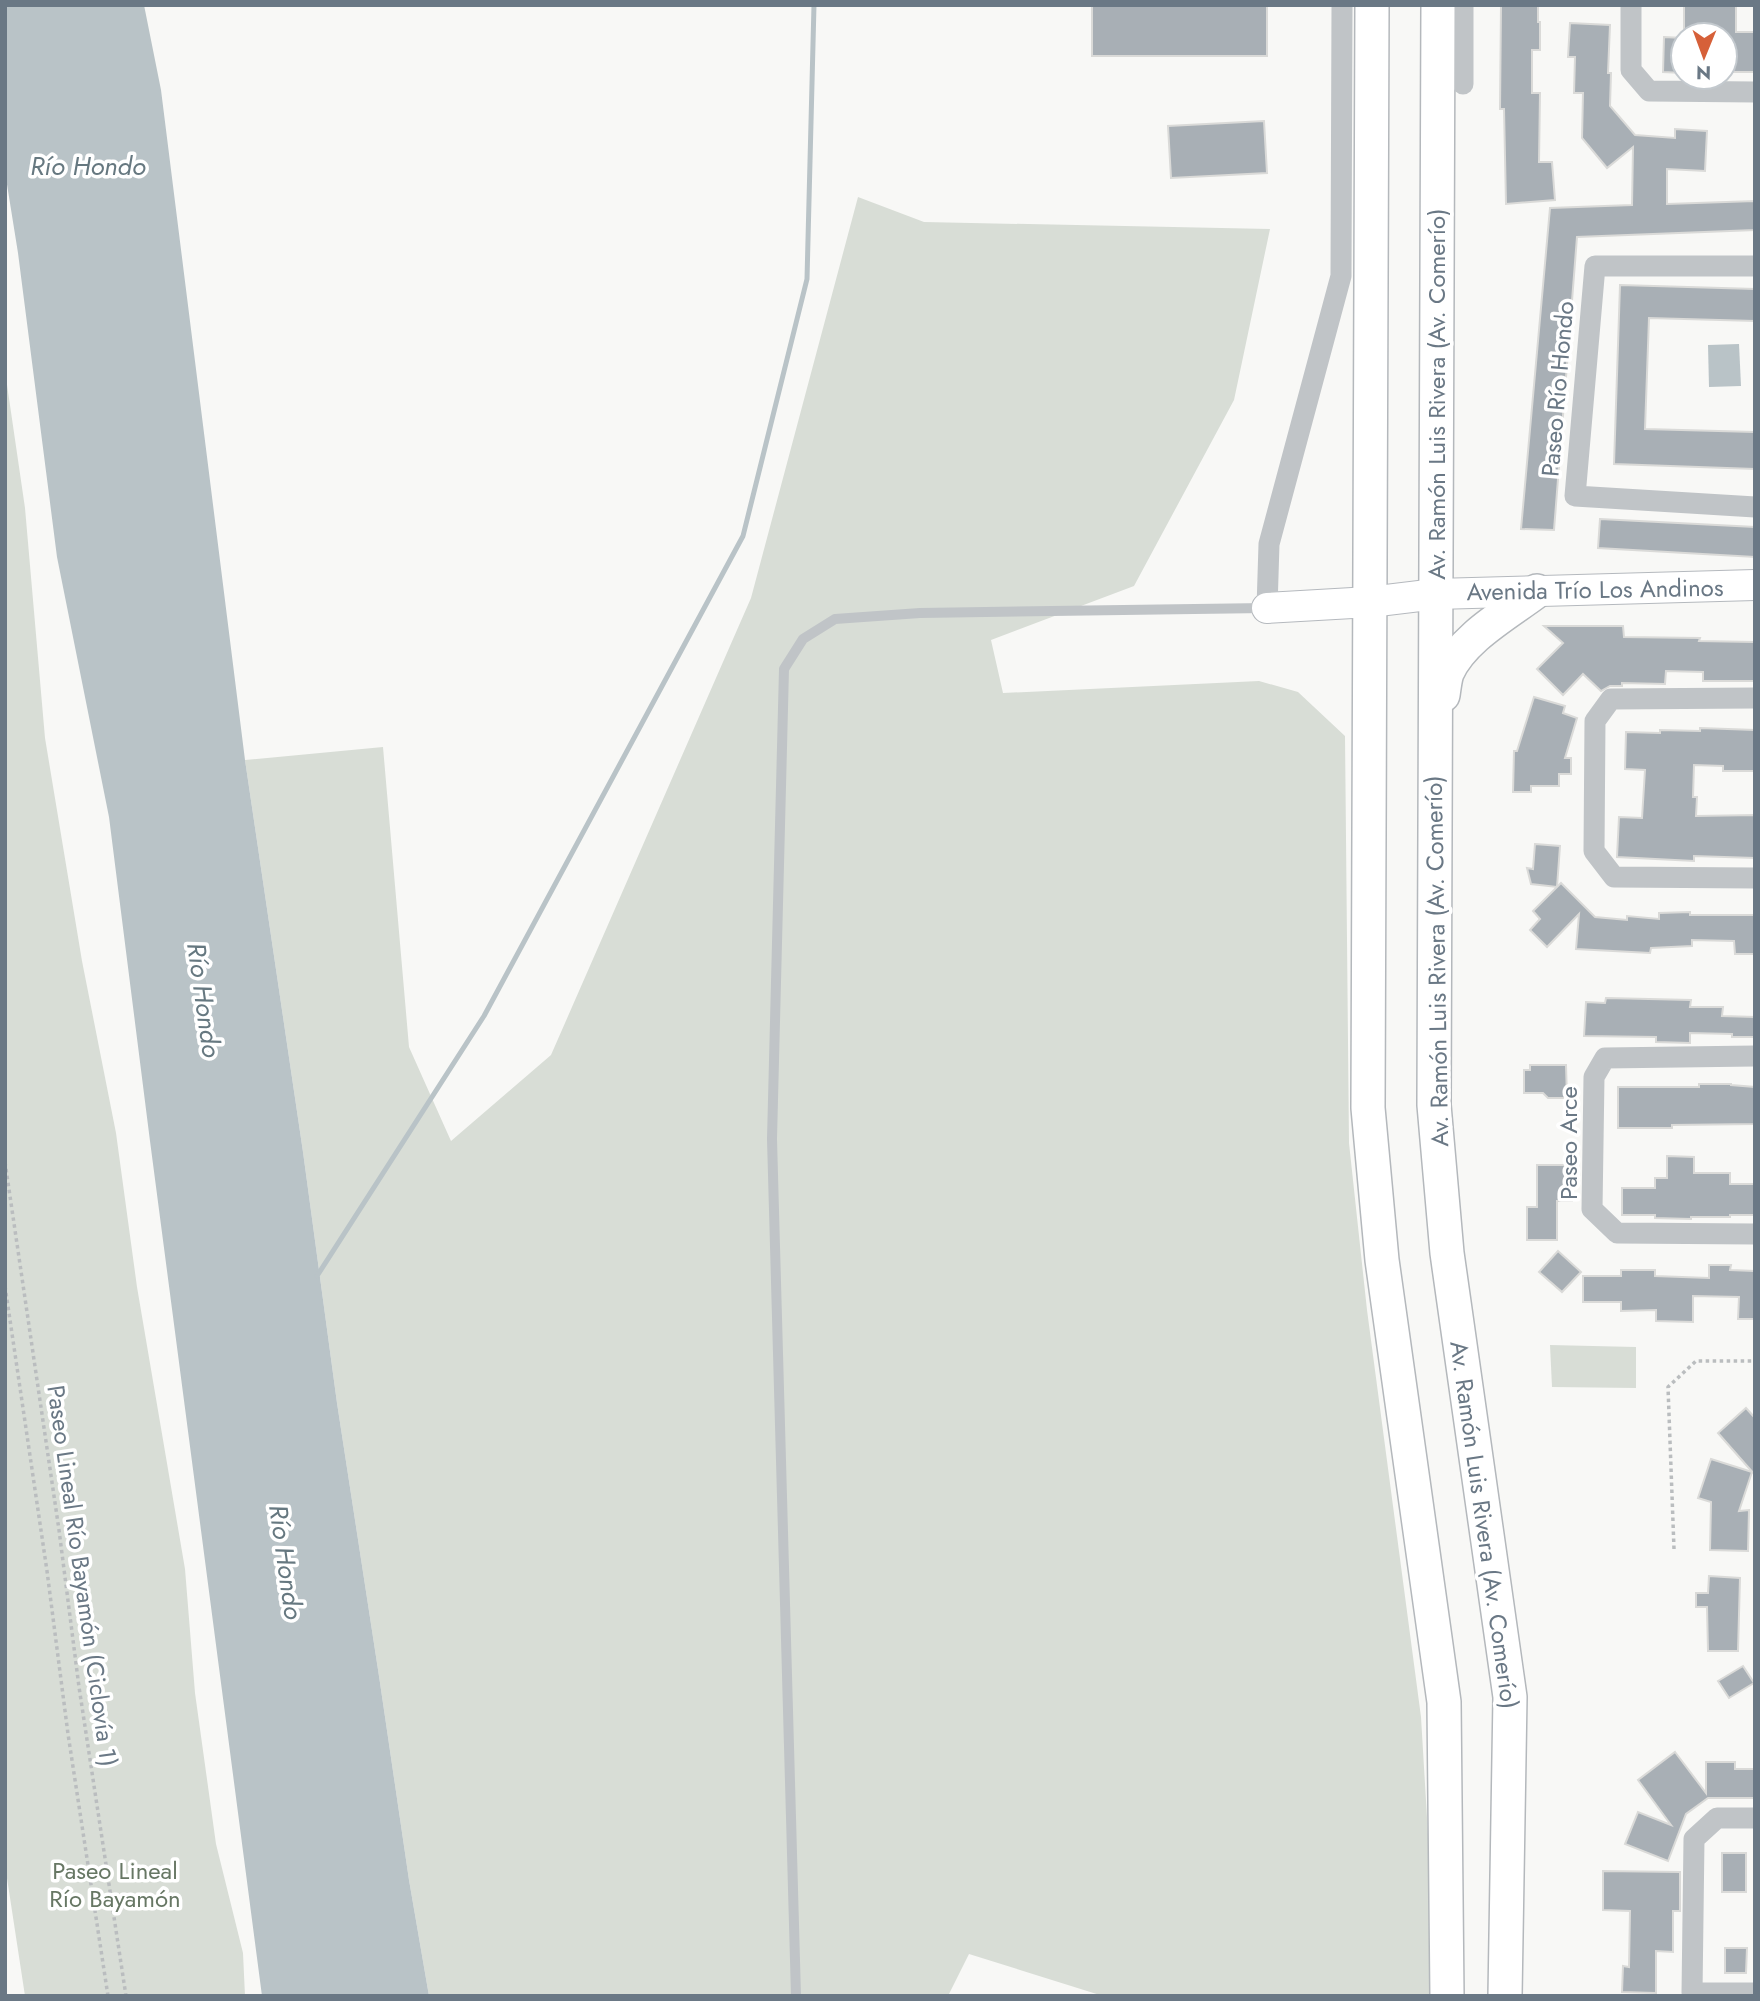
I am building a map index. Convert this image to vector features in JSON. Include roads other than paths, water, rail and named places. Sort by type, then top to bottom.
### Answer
[{"type":"main road","points":[[1372,5],[1368,1108],[1382,1260],[1444,1702],[1447,1996]]},
{"type":"main road","name":"Av. Ramón Luis Rivera (Av. Comerío)","points":[[1438,5],[1434,1105],[1447,1253],[1510,1697],[1505,1996]]},
{"type":"main road","points":[[1435,735],[1447,674],[1457,656],[1471,641],[1538,591]]},
{"type":"street","points":[[1268,608],[1269,544],[1340,276],[1342,5]]},
{"type":"street","points":[[1462,84],[1463,5]]},
{"type":"street","points":[[1632,5],[1631,70],[1649,90],[1755,92]]},
{"type":"street","name":"Paseo Río Hondo","points":[[1755,266],[1595,266],[1575,496],[1755,507]]},
{"type":"street","name":"Avenida Trío Los Andinos","points":[[1268,608],[1370,602],[1436,594],[1755,585]]},
{"type":"street","points":[[1755,698],[1611,699],[1595,721],[1594,850],[1614,877],[1755,878]]},
{"type":"street","name":"Paseo Arce","points":[[1755,1056],[1605,1058],[1594,1077],[1592,1209],[1617,1233],[1755,1234]]},
{"type":"street","points":[[1755,1818],[1717,1818],[1694,1839],[1692,1993],[1755,1993]]},
{"type":"lane","points":[[796,1996],[772,1139],[785,669],[803,639],[835,619],[920,613],[1268,608]]},
{"type":"water","name":"Río Hondo","points":[[5,5],[144,5],[161,90],[245,760],[337,1403],[429,1996],[262,1996],[109,817],[57,557],[5,172]]},
{"type":"water","points":[[1739,344],[1741,386],[1709,387],[1708,345]]},
{"type":"waterway","points":[[317,1276],[484,1016],[743,536],[807,279],[814,5]]},
{"type":"park label","name":"Paseo Lineal Río Bayamón","points":[[115,1885]]}]
